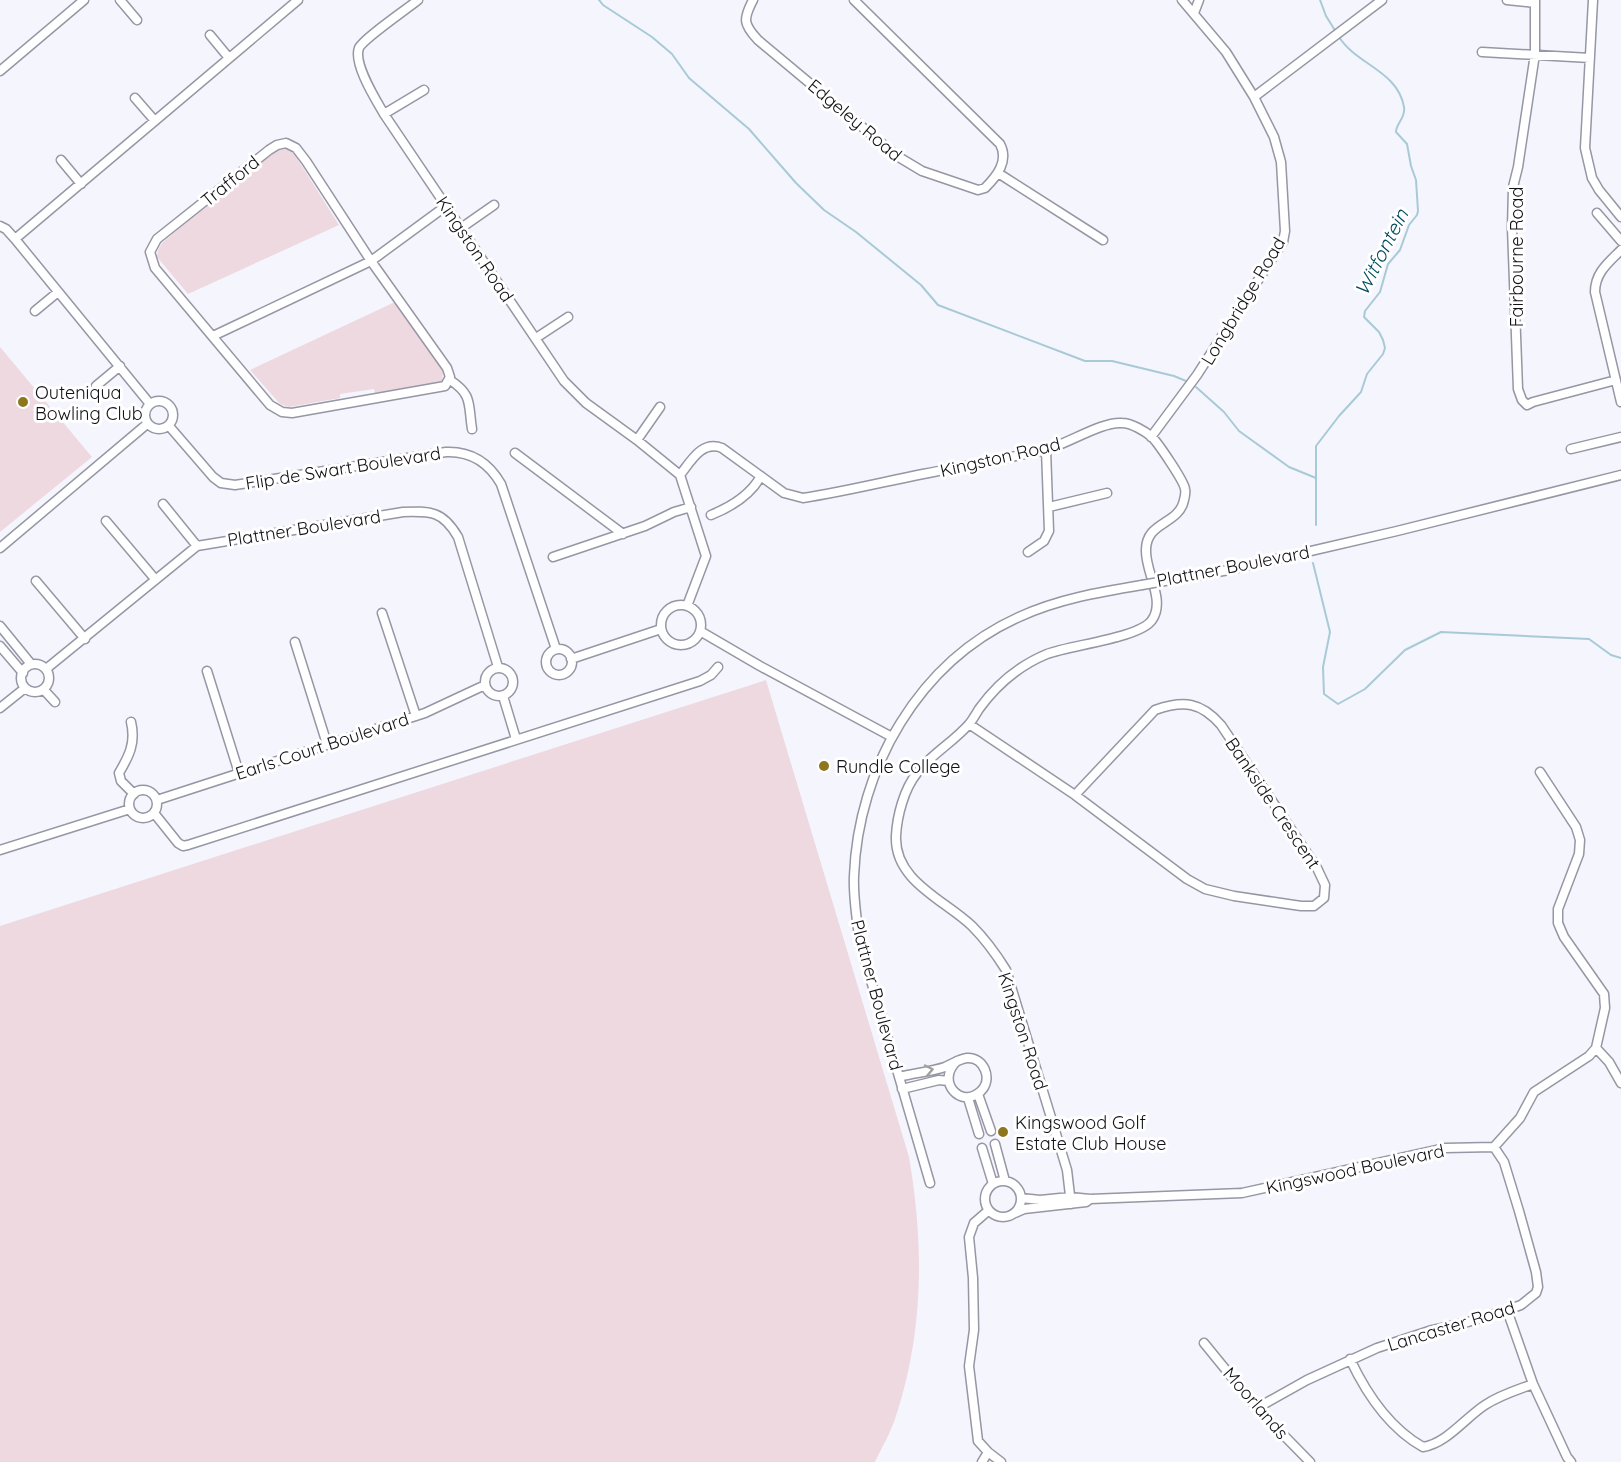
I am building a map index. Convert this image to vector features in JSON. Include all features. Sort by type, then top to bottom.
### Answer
[{"type":"street","points":[[0,71],[84,0]]},
{"type":"street","points":[[120,0],[137,20]]},
{"type":"street","points":[[15,239],[298,0]]},
{"type":"street","name":"Kingston Road","points":[[418,0],[363,43],[359,49],[360,66],[384,114],[564,381],[586,404],[637,440],[680,475],[702,449],[716,445],[784,493],[803,498],[1047,450],[1117,423],[1131,425],[1151,436],[1181,478],[1185,489],[1184,501],[1178,514],[1154,529],[1148,537],[1147,566],[1157,606],[1153,620],[1128,634],[1050,653],[1024,664],[1003,681],[969,724],[916,773],[905,795],[896,835],[896,847],[903,864],[921,887],[971,925],[992,949],[1006,970],[1065,1164],[1071,1200]]},
{"type":"street","name":"Edgeley Road","points":[[753,0],[746,13],[746,23],[758,39],[905,162],[922,171],[978,190],[985,189],[998,173]]},
{"type":"street","points":[[854,0],[1000,144],[1004,155],[998,173],[1103,240]]},
{"type":"street","name":"Longbridge Road","points":[[1151,436],[1197,375],[1283,242],[1286,231],[1279,150],[1254,97],[1226,52],[1182,0]]},
{"type":"street","points":[[1194,12],[1199,0]]},
{"type":"street","points":[[1254,97],[1382,0]]},
{"type":"street","points":[[1507,0],[1535,1]]},
{"type":"street","points":[[1593,0],[1585,148],[1587,162],[1599,190],[1621,217]]},
{"type":"street","name":"Fairbourne Road","points":[[1535,1],[1535,54],[1513,187],[1516,381],[1519,394],[1527,405],[1616,380]]},
{"type":"street","points":[[210,35],[229,58]]},
{"type":"street","points":[[1482,52],[1590,58]]},
{"type":"street","points":[[384,114],[424,90]]},
{"type":"street","points":[[135,98],[155,121]]},
{"type":"street","name":"Trafford","points":[[286,143],[296,148],[371,261],[447,368],[450,380],[445,386],[435,389],[292,413],[282,412],[270,405],[155,268],[150,252],[152,245],[166,232],[277,144],[286,143]]},
{"type":"street","points":[[61,160],[81,183]]},
{"type":"street","points":[[461,228],[494,205]]},
{"type":"street","points":[[213,336],[371,261],[446,206]]},
{"type":"street","points":[[1597,213],[1621,241]]},
{"type":"street","points":[[0,226],[15,239],[150,404]]},
{"type":"street","points":[[1621,250],[1596,278],[1595,284],[1621,402]]},
{"type":"street","points":[[35,311],[58,292]]},
{"type":"street","points":[[536,338],[568,317]]},
{"type":"street","points":[[96,386],[120,366]]},
{"type":"street","points":[[450,380],[466,393],[472,429]]},
{"type":"street","points":[[161,401],[168,405],[173,414],[169,426],[156,429],[147,424],[145,412],[150,404],[161,401]]},
{"type":"street","points":[[637,440],[660,407]]},
{"type":"street","points":[[0,548],[147,424]]},
{"type":"street","name":"Flip de Swart Boulevard","points":[[169,426],[213,477],[226,485],[446,452],[466,454],[485,462],[495,472],[501,484],[556,649]]},
{"type":"street","points":[[1571,449],[1621,437]]},
{"type":"street","points":[[1028,552],[1044,541],[1050,531],[1047,450]]},
{"type":"street","points":[[515,453],[623,534]]},
{"type":"street","points":[[680,475],[706,556],[687,606]]},
{"type":"street","name":"Plattner Boulevard","points":[[930,1184],[860,944],[854,900],[854,877],[862,815],[871,784],[892,736],[919,694],[939,673],[960,653],[988,633],[1019,617],[1059,602],[1092,593],[1229,570],[1621,475]]},
{"type":"street","points":[[711,516],[744,497],[752,490],[761,476]]},
{"type":"street","points":[[1049,507],[1107,494]]},
{"type":"street","points":[[163,504],[197,546]]},
{"type":"street","points":[[553,557],[623,534],[691,507]]},
{"type":"street","name":"Plattner Boulevard","points":[[46,669],[197,546],[400,512],[431,512],[449,523],[458,537],[498,667]]},
{"type":"street","points":[[106,521],[155,579]]},
{"type":"street","points":[[36,581],[85,639]]},
{"type":"street","points":[[681,605],[697,613],[701,625],[700,631],[692,641],[680,645],[668,640],[661,629],[662,617],[670,608],[681,605]]},
{"type":"street","points":[[382,613],[416,716]]},
{"type":"street","points":[[0,626],[31,664]]},
{"type":"street","points":[[572,659],[661,629]]},
{"type":"street","points":[[700,631],[760,666],[892,736]]},
{"type":"street","points":[[295,642],[327,744]]},
{"type":"street","points":[[0,646],[22,673]]},
{"type":"street","points":[[556,649],[564,650],[572,659],[571,667],[565,673],[552,673],[547,666],[546,658],[556,649]]},
{"type":"street","points":[[31,664],[39,664],[46,669],[49,680],[44,690],[33,692],[25,688],[21,679],[22,673],[31,664]]},
{"type":"street","points":[[498,667],[504,668],[513,676],[512,688],[502,696],[492,694],[485,685],[489,671],[498,667]]},
{"type":"street","points":[[154,813],[178,843],[183,846],[188,845],[700,681],[711,675],[718,667]]},
{"type":"street","points":[[207,672],[239,773]]},
{"type":"street","name":"Earls Court Boulevard","points":[[157,800],[416,716],[485,685]]},
{"type":"street","points":[[0,708],[25,688]]},
{"type":"street","points":[[44,690],[55,702]]},
{"type":"street","points":[[502,696],[516,740]]},
{"type":"street","name":"Bankside Crescent","points":[[969,724],[1075,795],[1187,879],[1205,889],[1234,896],[1301,906],[1314,906],[1324,898],[1325,885],[1317,868],[1221,725],[1211,713],[1203,708],[1189,705],[1167,706],[1155,710],[1075,795]]},
{"type":"street","points":[[131,722],[133,731],[131,750],[118,773],[121,781],[134,794]]},
{"type":"street","points":[[1494,1147],[1520,1119],[1534,1092],[1589,1056],[1596,1048],[1605,1008],[1604,994],[1564,937],[1558,923],[1558,909],[1579,854],[1580,840],[1576,827],[1540,772]]},
{"type":"street","points":[[142,790],[155,796],[158,805],[154,813],[147,818],[139,818],[130,809],[130,801],[134,794],[142,790]]},
{"type":"street","points":[[0,850],[130,809]]},
{"type":"street","points":[[1596,1048],[1609,1062],[1621,1083]]},
{"type":"street","points":[[899,1077],[945,1067],[957,1061],[966,1058],[974,1059],[982,1064],[986,1071],[987,1080],[984,1088],[978,1094],[968,1098],[955,1093],[948,1081],[949,1072],[957,1061]]},
{"type":"street","points":[[902,1089],[939,1080],[948,1081]]},
{"type":"street","points":[[978,1094],[991,1131]]},
{"type":"street","points":[[968,1098],[979,1134]]},
{"type":"street","points":[[975,1121],[987,1117]]},
{"type":"street","points":[[995,1144],[1005,1181]]},
{"type":"street","name":"Kingswood Boulevard","points":[[1021,1198],[1071,1200],[1242,1193],[1445,1148],[1494,1147]]},
{"type":"street","name":"Lancaster Road","points":[[1257,1408],[1350,1359],[1377,1348],[1432,1330],[1507,1310],[1530,1300],[1536,1293],[1538,1280],[1504,1162],[1494,1147]]},
{"type":"street","points":[[982,1148],[993,1184]]},
{"type":"street","points":[[987,1164],[1000,1160]]},
{"type":"street","points":[[1005,1181],[1016,1187],[1021,1198],[1017,1210],[1012,1214],[1001,1217],[986,1206],[986,1194],[993,1184],[1005,1181]]},
{"type":"street","name":"Kingswood Boulevard","points":[[1012,1214],[1024,1209],[1071,1200]]},
{"type":"street","points":[[989,1210],[974,1223],[969,1238],[973,1278],[974,1330],[970,1374],[976,1434],[981,1446],[1001,1462]]},
{"type":"street","points":[[1507,1310],[1533,1384],[1566,1460]]},
{"type":"street","name":"Moorlands","points":[[1204,1343],[1257,1408],[1310,1462]]},
{"type":"street","points":[[1350,1359],[1370,1397],[1394,1424],[1423,1447],[1444,1438],[1485,1405],[1508,1392],[1533,1384]]},
{"type":"street","points":[[982,1462],[988,1452]]},
{"type":"shaded area","points":[[280,148],[287,148],[295,155],[339,225],[188,294],[157,257],[162,243],[206,205]]},
{"type":"shaded area","points":[[395,302],[443,371],[442,382],[375,393],[374,389],[340,394],[340,398],[289,407],[280,404],[250,370]]},
{"type":"shaded area","name":"Outeniqua Bowling Club","points":[[0,347],[92,457],[0,532]]},
{"type":"shaded area","points":[[766,680],[909,1157],[914,1190],[919,1287],[912,1352],[896,1416],[875,1462],[0,1462],[0,926]]},
{"type":"waterway","points":[[599,0],[672,54],[689,78],[749,129],[796,183],[824,210],[856,232],[921,285],[938,305],[1085,361],[1112,361],[1186,381]]},
{"type":"waterway","name":"Witfontein","points":[[1320,0],[1336,32]]},
{"type":"waterway","name":"Witfontein","points":[[1316,525],[1316,446],[1361,392],[1367,374],[1383,354],[1385,348],[1383,340],[1379,332],[1364,317],[1365,311],[1380,292],[1388,264],[1400,250],[1409,225],[1418,211],[1416,180],[1407,144],[1396,132],[1404,111],[1400,95],[1386,76],[1356,55],[1339,37]]},
{"type":"waterway","points":[[1196,387],[1224,412],[1239,431],[1289,467],[1316,478]]},
{"type":"waterway","name":"Witfontein","points":[[1313,563],[1330,632],[1323,667],[1324,694],[1338,704],[1365,689],[1405,650],[1441,632],[1589,639],[1611,655],[1621,658]]},
{"type":"place","name":"Outeniqua Bowling Club","points":[[23,402]]},
{"type":"place","name":"Rundle College","points":[[824,766]]},
{"type":"place","name":"Kingswood Golf Estate Club House","points":[[1003,1132]]}]
